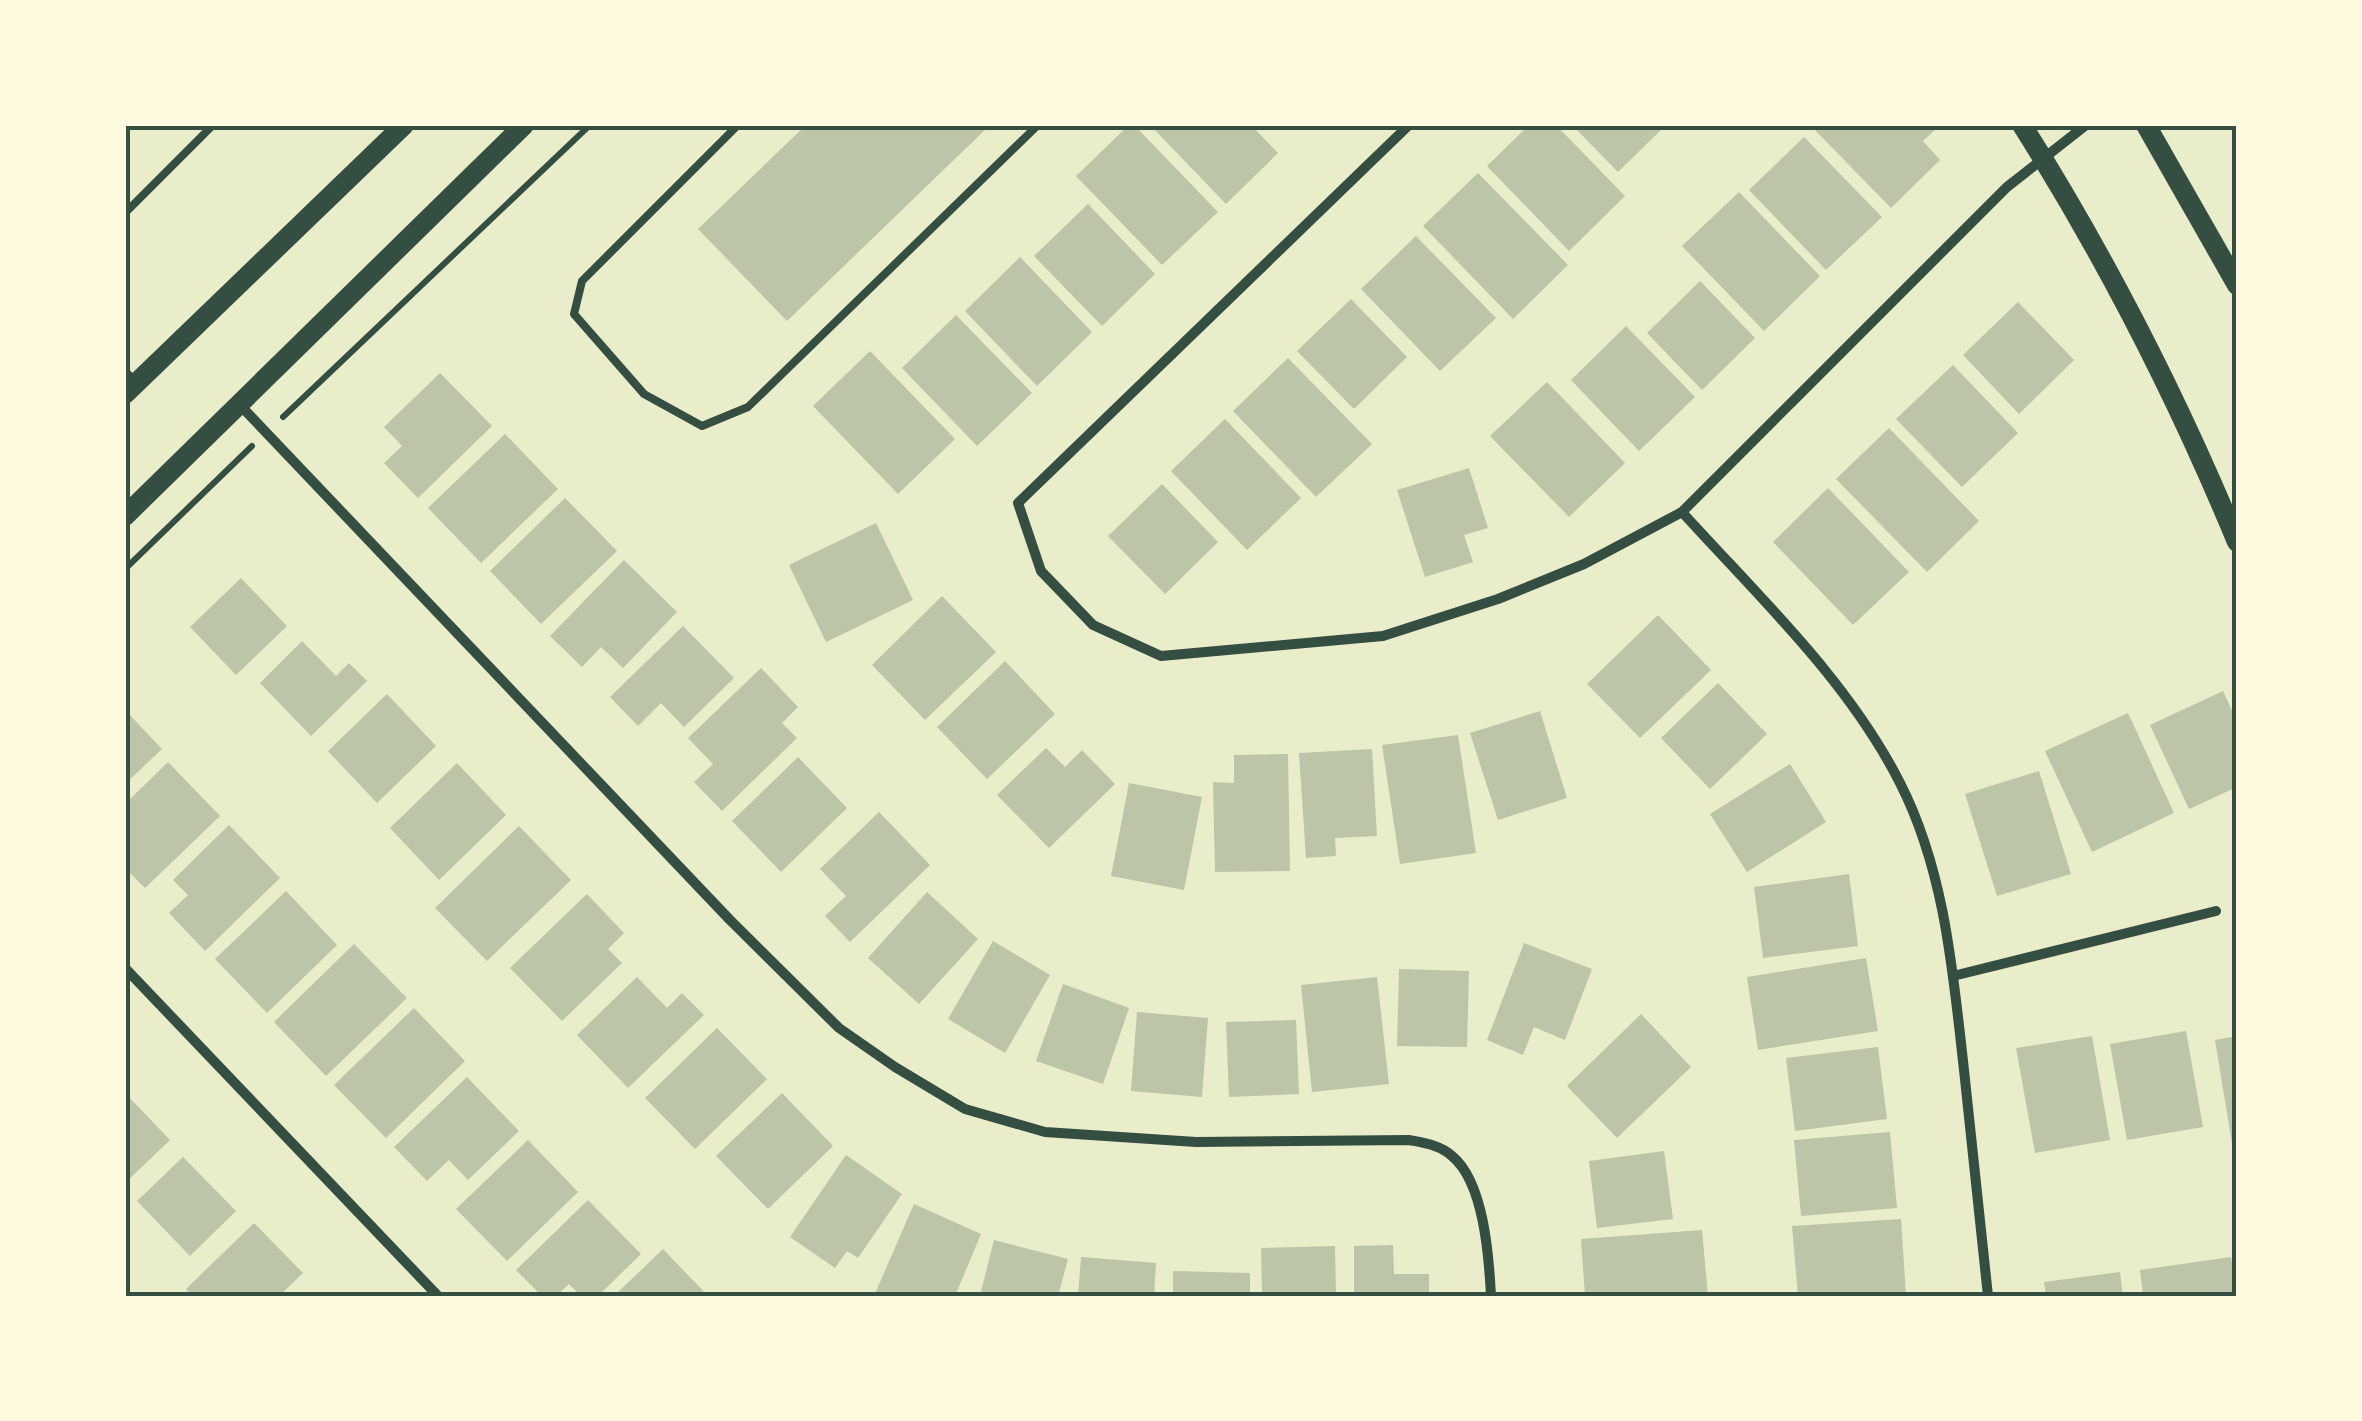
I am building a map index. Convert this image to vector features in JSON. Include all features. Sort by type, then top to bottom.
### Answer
[{"type":"main road","points":[[129,383],[404,125]]},
{"type":"main road","points":[[125,516],[524,125]]},
{"type":"main road","points":[[2022,125],[2125,301],[2237,542]]},
{"type":"main road","points":[[2146,125],[2237,286]]},
{"type":"street","points":[[1409,125],[1018,503],[1042,571],[1093,624],[1160,656],[1383,636],[1498,599],[1584,564],[1682,512],[2004,190],[2086,125]]},
{"type":"street","points":[[239,404],[730,920],[853,1038],[965,1109],[1045,1132],[1196,1142],[1409,1140],[1438,1146],[1467,1172],[1488,1246],[1491,1296]]},
{"type":"street","points":[[1682,512],[1816,660],[1865,725],[1900,784],[1942,908],[1954,976],[1988,1296]]},
{"type":"street","points":[[1954,976],[2216,911]]},
{"type":"street","points":[[125,968],[438,1296]]},
{"type":"lane","points":[[125,213],[212,125]]},
{"type":"lane","points":[[738,125],[582,281],[574,314],[644,394],[702,426],[748,407],[1038,125]]},
{"type":"path","points":[[125,569],[590,125]]},
{"type":"building","points":[[806,125],[990,125],[787,321],[698,229]]},
{"type":"building","points":[[1129,125],[1134,125],[1218,212],[1162,265],[1076,176]]},
{"type":"building","points":[[1150,125],[1251,125],[1278,153],[1226,204]]},
{"type":"building","points":[[1529,125],[1556,125],[1625,196],[1569,251],[1487,166]]},
{"type":"building","points":[[1572,125],[1666,125],[1618,172]]},
{"type":"building","points":[[1810,125],[1940,125],[1923,141],[1940,160],[1891,208]]},
{"type":"building","points":[[1804,137],[1882,217],[1826,270],[1749,190]]},
{"type":"building","points":[[1478,173],[1568,265],[1513,319],[1423,226]]},
{"type":"building","points":[[1739,192],[1820,276],[1764,331],[1682,246]]},
{"type":"building","points":[[1088,204],[1155,274],[1102,326],[1034,256]]},
{"type":"building","points":[[1416,236],[1496,318],[1440,371],[1361,289]]},
{"type":"building","points":[[1020,257],[1092,332],[1037,386],[965,311]]},
{"type":"building","points":[[1700,281],[1755,338],[1702,390],[1647,333]]},
{"type":"building","points":[[1351,299],[1407,357],[1354,409],[1297,351]]},
{"type":"building","points":[[2018,302],[2074,360],[2019,414],[1963,355]]},
{"type":"building","points":[[956,315],[1032,393],[977,446],[902,368]]},
{"type":"building","points":[[1626,326],[1695,397],[1639,451],[1571,380]]},
{"type":"building","points":[[870,351],[955,439],[898,494],[813,406]]},
{"type":"building","points":[[1288,358],[1372,444],[1316,497],[1233,411]]},
{"type":"building","points":[[1953,365],[2018,433],[1962,487],[1896,419]]},
{"type":"building","points":[[440,373],[492,426],[418,498],[384,463],[402,446],[384,427]]},
{"type":"building","points":[[1547,382],[1625,463],[1569,517],[1490,436]]},
{"type":"building","points":[[1225,419],[1301,498],[1247,550],[1171,471]]},
{"type":"building","points":[[1889,428],[1979,521],[1927,572],[1836,479]]},
{"type":"building","points":[[505,434],[558,489],[481,563],[428,508]]},
{"type":"building","points":[[1469,468],[1488,528],[1464,535],[1473,562],[1425,577],[1397,490]]},
{"type":"building","points":[[1162,484],[1218,542],[1165,594],[1108,536]]},
{"type":"building","points":[[1828,488],[1909,572],[1853,625],[1773,542]]},
{"type":"building","points":[[565,498],[617,551],[541,624],[490,571]]},
{"type":"building","points":[[876,523],[913,600],[826,642],[789,565]]},
{"type":"building","points":[[624,560],[677,612],[623,668],[601,647],[582,667],[550,636]]},
{"type":"building","points":[[241,578],[287,626],[236,675],[190,627]]},
{"type":"building","points":[[942,596],[996,652],[925,720],[872,665]]},
{"type":"building","points":[[1658,615],[1711,670],[1640,738],[1587,684]]},
{"type":"building","points":[[683,626],[734,678],[684,727],[661,703],[638,726],[610,697]]},
{"type":"building","points":[[302,641],[336,676],[349,663],[367,681],[311,736],[260,683]]},
{"type":"building","points":[[1005,661],[1055,714],[987,779],[937,727]]},
{"type":"building","points":[[761,668],[798,707],[782,723],[797,738],[722,811],[694,782],[713,764],[688,738]]},
{"type":"building","points":[[1718,683],[1767,734],[1710,789],[1661,738]]},
{"type":"building","points":[[2223,691],[2237,721],[2237,787],[2189,809],[2150,725]]},
{"type":"building","points":[[387,694],[436,746],[377,803],[328,751]]},
{"type":"building","points":[[125,710],[162,749],[125,784]]},
{"type":"building","points":[[1540,711],[1567,798],[1498,820],[1470,733]]},
{"type":"building","points":[[2128,713],[2174,813],[2092,852],[2045,751]]},
{"type":"building","points":[[1458,735],[1476,853],[1400,864],[1382,745]]},
{"type":"building","points":[[1046,748],[1065,767],[1082,750],[1115,784],[1049,848],[997,795]]},
{"type":"building","points":[[1372,749],[1377,836],[1335,838],[1336,856],[1306,858],[1299,753]]},
{"type":"building","points":[[1288,754],[1290,871],[1215,872],[1213,782],[1234,783],[1234,755]]},
{"type":"building","points":[[798,757],[847,808],[781,872],[732,821]]},
{"type":"building","points":[[168,762],[220,816],[145,888],[125,868],[125,804]]},
{"type":"building","points":[[457,763],[506,815],[439,880],[390,828]]},
{"type":"building","points":[[1790,764],[1826,822],[1747,872],[1710,814]]},
{"type":"building","points":[[2039,771],[2071,874],[1997,896],[1965,794]]},
{"type":"building","points":[[1129,783],[1202,797],[1184,890],[1111,876]]},
{"type":"building","points":[[879,812],[930,865],[850,942],[825,916],[846,896],[820,869]]},
{"type":"building","points":[[229,825],[280,878],[205,951],[169,913],[188,895],[173,880]]},
{"type":"building","points":[[519,826],[571,880],[487,961],[435,908]]},
{"type":"building","points":[[1849,874],[1858,946],[1763,958],[1754,887]]},
{"type":"building","points":[[286,891],[337,945],[267,1013],[215,959]]},
{"type":"building","points":[[927,892],[978,939],[919,1004],[868,958]]},
{"type":"building","points":[[587,894],[624,933],[608,949],[622,963],[562,1021],[510,968]]},
{"type":"building","points":[[993,941],[1050,975],[1005,1053],[948,1019]]},
{"type":"building","points":[[1524,943],[1592,969],[1565,1040],[1534,1027],[1523,1055],[1487,1040]]},
{"type":"building","points":[[354,944],[407,998],[326,1076],[274,1022]]},
{"type":"building","points":[[1866,958],[1878,1031],[1758,1050],[1747,977]]},
{"type":"building","points":[[1399,969],[1469,971],[1467,1047],[1397,1046]]},
{"type":"building","points":[[637,977],[667,1008],[682,993],[704,1015],[628,1088],[577,1035]]},
{"type":"building","points":[[1377,977],[1389,1084],[1312,1092],[1301,985]]},
{"type":"building","points":[[1063,984],[1129,1008],[1103,1084],[1036,1061]]},
{"type":"building","points":[[414,1008],[465,1061],[386,1138],[334,1085]]},
{"type":"building","points":[[1137,1012],[1208,1018],[1202,1097],[1131,1091]]},
{"type":"building","points":[[1641,1014],[1691,1067],[1617,1138],[1567,1086]]},
{"type":"building","points":[[1296,1020],[1299,1094],[1229,1097],[1226,1022]]},
{"type":"building","points":[[717,1028],[767,1079],[695,1149],[645,1098]]},
{"type":"building","points":[[2186,1031],[2203,1127],[2127,1140],[2110,1044]]},
{"type":"building","points":[[2092,1036],[2110,1140],[2035,1153],[2016,1048]]},
{"type":"building","points":[[2237,1036],[2237,1162],[2235,1162],[2215,1040]]},
{"type":"building","points":[[1878,1047],[1887,1119],[1795,1131],[1786,1058]]},
{"type":"building","points":[[467,1077],[519,1131],[468,1180],[449,1160],[427,1181],[394,1147]]},
{"type":"building","points":[[125,1093],[170,1140],[125,1183]]},
{"type":"building","points":[[782,1093],[833,1146],[768,1209],[716,1156]]},
{"type":"building","points":[[1890,1132],[1897,1208],[1801,1216],[1794,1140]]},
{"type":"building","points":[[528,1140],[578,1192],[507,1261],[456,1209]]},
{"type":"building","points":[[1664,1151],[1673,1219],[1597,1228],[1589,1161]]},
{"type":"building","points":[[846,1155],[902,1194],[858,1258],[847,1251],[835,1268],[790,1237]]},
{"type":"building","points":[[183,1157],[236,1211],[190,1256],[137,1201]]},
{"type":"building","points":[[588,1200],[641,1254],[598,1296],[581,1296],[569,1284],[556,1296],[542,1296],[516,1270]]},
{"type":"building","points":[[914,1204],[981,1234],[955,1296],[874,1296]]},
{"type":"building","points":[[1901,1219],[1906,1295],[1798,1296],[1792,1226]]},
{"type":"building","points":[[254,1223],[303,1273],[279,1296],[193,1296],[186,1289]]},
{"type":"building","points":[[1702,1230],[1708,1296],[1585,1296],[1581,1239]]},
{"type":"building","points":[[994,1240],[1068,1259],[1058,1296],[980,1296]]},
{"type":"building","points":[[1393,1245],[1394,1274],[1429,1274],[1429,1296],[1354,1296],[1354,1246]]},
{"type":"building","points":[[1335,1246],[1336,1296],[1262,1296],[1261,1248]]},
{"type":"building","points":[[663,1249],[708,1296],[614,1296]]},
{"type":"building","points":[[1081,1257],[1156,1263],[1154,1296],[1078,1296]]},
{"type":"building","points":[[2231,1257],[2237,1296],[2143,1296],[2140,1270]]},
{"type":"building","points":[[1173,1271],[1250,1273],[1250,1296],[1173,1296]]},
{"type":"building","points":[[2120,1272],[2123,1296],[2046,1296],[2044,1282]]}]
